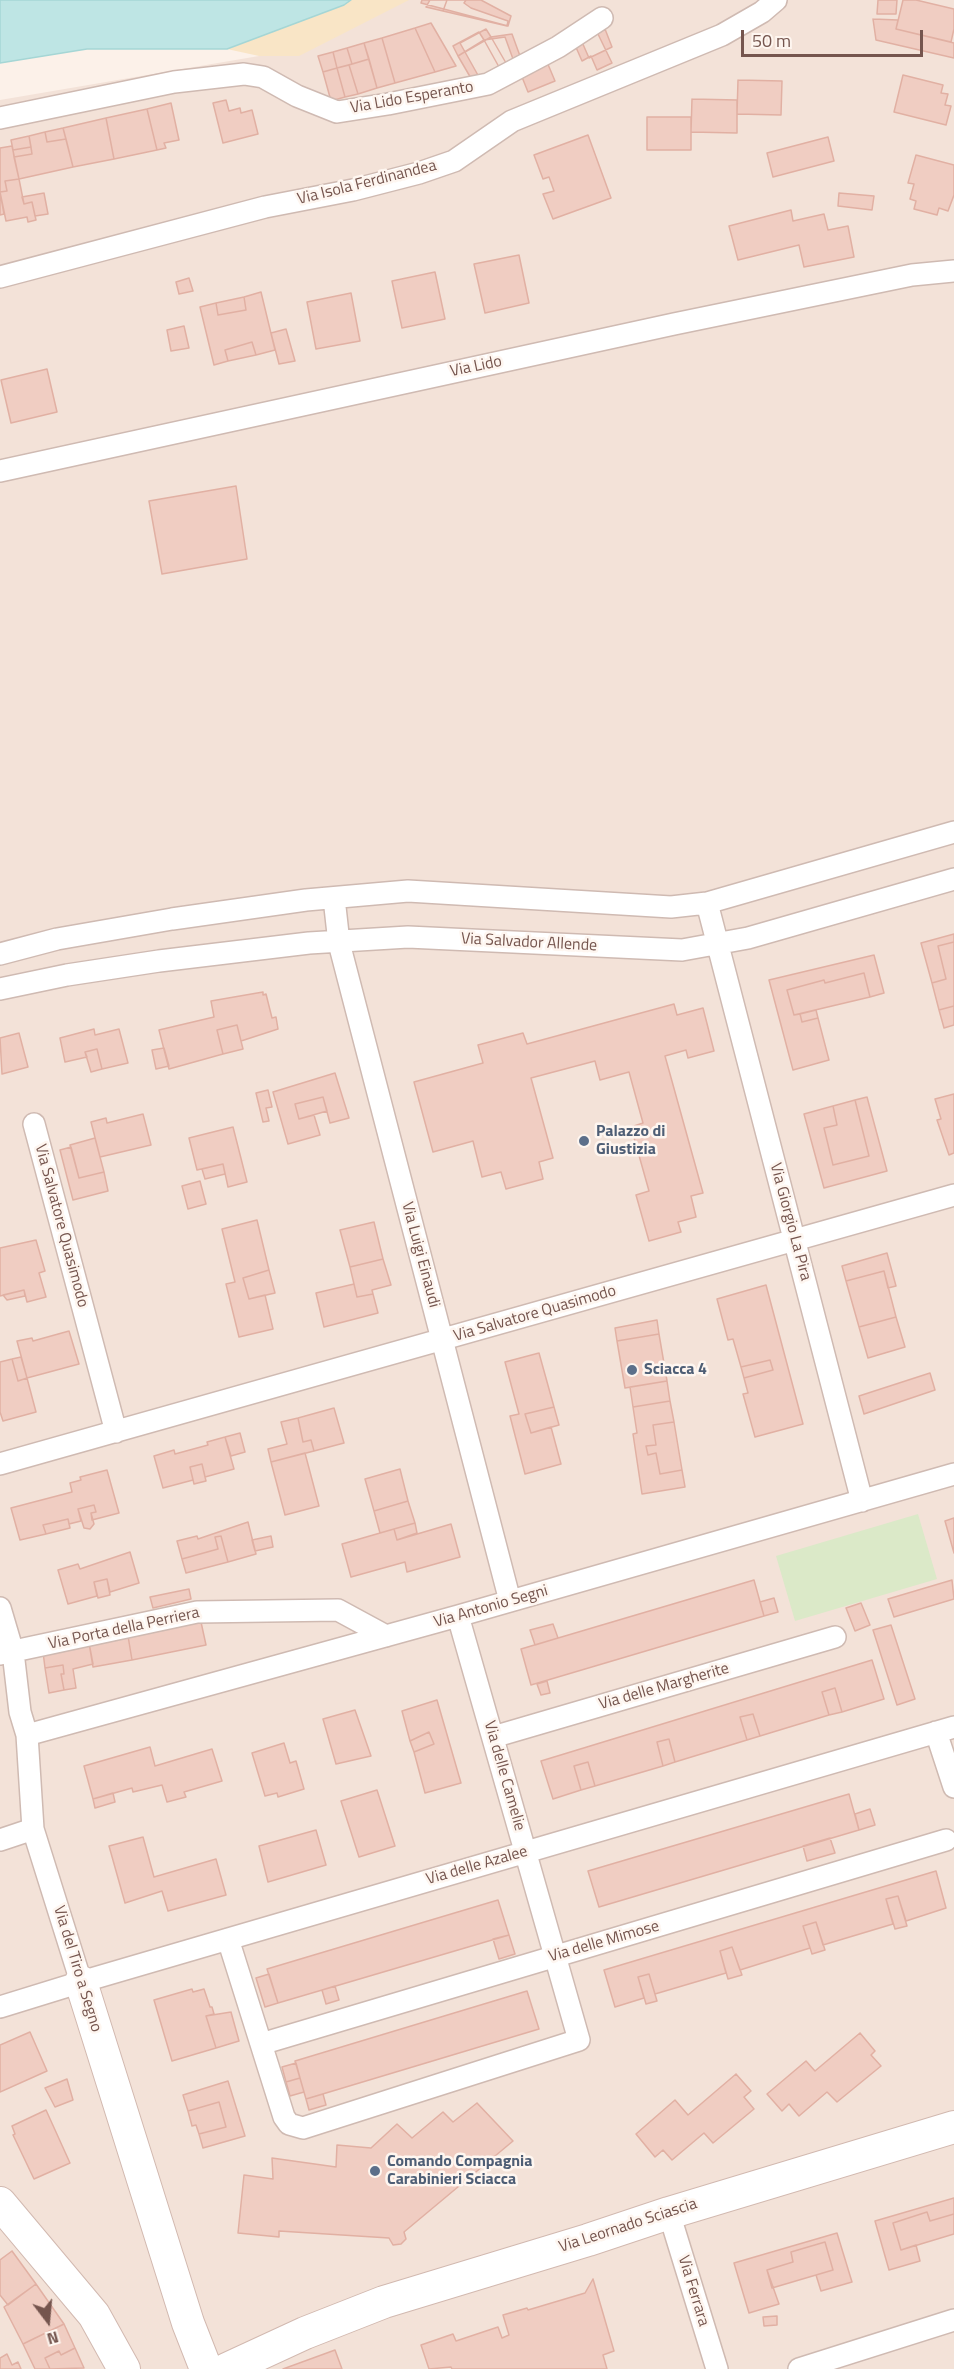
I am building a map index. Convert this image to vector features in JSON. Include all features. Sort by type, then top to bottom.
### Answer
[{"type":"street","name":"Via Isola Ferdinandea","points":[[0,277],[265,207],[353,190],[454,161],[512,121],[722,35],[762,12],[776,0]]},
{"type":"street","name":"Via Lido Esperanto","points":[[0,118],[174,82],[244,74],[263,77],[297,96],[338,112],[388,104],[488,84],[558,47],[602,18]]},
{"type":"street","name":"Via Lido","points":[[0,471],[674,324],[912,275],[954,271]]},
{"type":"street","points":[[0,954],[57,939],[137,925],[334,898],[408,891],[671,907],[707,903],[954,832]]},
{"type":"street","name":"Via Salvador Allende","points":[[0,989],[67,975],[159,961],[309,943],[339,943],[408,937],[682,950],[748,938],[954,879]]},
{"type":"street","points":[[334,898],[339,943]]},
{"type":"street","points":[[707,903],[718,944]]},
{"type":"street","name":"Via Luigi Einaudi","points":[[339,943],[510,1602]]},
{"type":"street","name":"Via Giorgio La Pira","points":[[718,944],[862,1501]]},
{"type":"street","name":"Via Salvatore Quasimodo","points":[[34,1124],[116,1432]]},
{"type":"street","name":"Via Salvatore Quasimodo","points":[[0,1464],[954,1195]]},
{"type":"street","name":"Via Antonio Segni","points":[[27,1736],[510,1602],[954,1474]]},
{"type":"street","name":"Via del Tiro a Segno","points":[[0,1608],[7,1653],[27,1736],[33,1829],[188,2323]]},
{"type":"street","name":"Via Porta della Perriera","points":[[7,1653],[197,1611],[338,1610],[386,1636]]},
{"type":"street","name":"Via delle Camelie","points":[[261,2044],[284,2117],[289,2124],[303,2128],[579,2040],[458,1616]]},
{"type":"street","name":"Via delle Margherite","points":[[493,1737],[835,1637]]},
{"type":"street","points":[[945,1730],[954,1787]]},
{"type":"street","name":"Via delle Azalee","points":[[0,2007],[945,1730]]},
{"type":"street","points":[[0,1840],[33,1829]]},
{"type":"street","name":"Via delle Mimose","points":[[261,2044],[946,1840]]},
{"type":"street","points":[[228,1939],[261,2044]]},
{"type":"street","name":"Via Leornado Sciascia","points":[[227,2369],[305,2333],[384,2302],[588,2240],[669,2212],[954,2127]]},
{"type":"street","points":[[0,2204],[94,2315],[124,2369]]},
{"type":"street","name":"Via Ferrara","points":[[669,2212],[717,2369]]},
{"type":"street","points":[[799,2369],[954,2320]]},
{"type":"street","points":[[188,2323],[188,2369]]},
{"type":"street","points":[[188,2323],[206,2369]]},
{"type":"street","points":[[269,2369],[305,2333]]},
{"type":"shaded area","points":[[381,0],[954,0],[954,2369],[0,2369],[0,100],[259,56]]},
{"type":"green space","points":[[918,1514],[937,1579],[795,1621],[776,1556]]},
{"type":"sand","points":[[351,0],[409,0],[299,56],[259,56],[227,49],[344,5]]},
{"type":"water","points":[[0,0],[351,0],[344,5],[227,49],[87,49],[0,63]]},
{"type":"building","points":[[422,0],[481,0],[511,16],[508,26],[421,3]]},
{"type":"building","points":[[430,0],[447,0],[443,11],[426,7]]},
{"type":"building","points":[[447,0],[466,0],[464,3],[471,8],[508,21],[507,26],[443,11]]},
{"type":"building","points":[[878,0],[897,0],[896,14],[877,14]]},
{"type":"building","points":[[903,0],[916,0],[954,9],[954,29],[951,42],[896,29]]},
{"type":"building","points":[[873,19],[898,20],[896,29],[954,43],[954,58],[876,40]]},
{"type":"building","points":[[431,23],[456,66],[435,72],[415,28]]},
{"type":"building","points":[[415,28],[435,72],[395,83],[382,38]]},
{"type":"building","points":[[486,29],[491,37],[465,52],[460,43]]},
{"type":"building","points":[[605,29],[612,47],[589,58],[582,42]]},
{"type":"building","points":[[479,32],[484,40],[458,56],[453,46]]},
{"type":"building","points":[[597,32],[612,63],[597,70],[591,56],[582,61],[575,45]]},
{"type":"building","points":[[512,34],[520,56],[506,63],[491,37]]},
{"type":"building","points":[[491,37],[506,63],[479,77],[465,52]]},
{"type":"building","points":[[505,37],[513,59],[499,67],[484,40]]},
{"type":"building","points":[[382,38],[395,83],[377,88],[364,43]]},
{"type":"building","points":[[484,40],[499,67],[472,80],[458,56]]},
{"type":"building","points":[[364,43],[369,59],[352,64],[347,48]]},
{"type":"building","points":[[347,48],[352,64],[337,68],[333,52]]},
{"type":"building","points":[[333,52],[337,68],[323,72],[318,56]]},
{"type":"building","points":[[369,59],[377,88],[358,94],[349,65]]},
{"type":"building","points":[[547,62],[555,81],[528,92],[520,72]]},
{"type":"building","points":[[349,65],[358,94],[345,97],[337,68]]},
{"type":"building","points":[[337,68],[345,97],[331,101],[323,72]]},
{"type":"building","points":[[903,75],[943,85],[941,93],[948,94],[945,105],[951,106],[946,125],[894,112]]},
{"type":"building","points":[[738,80],[782,81],[781,115],[737,114]]},
{"type":"building","points":[[692,99],[737,100],[737,133],[691,132]]},
{"type":"building","points":[[226,100],[229,111],[240,108],[241,113],[252,110],[258,134],[223,143],[213,103]]},
{"type":"building","points":[[171,103],[179,140],[164,143],[166,148],[157,150],[147,109]]},
{"type":"building","points":[[147,109],[157,150],[114,159],[106,118]]},
{"type":"building","points":[[647,117],[691,117],[691,150],[647,150]]},
{"type":"building","points":[[106,118],[114,159],[73,167],[63,128]]},
{"type":"building","points":[[63,128],[66,139],[47,142],[45,132]]},
{"type":"building","points":[[45,132],[47,142],[66,139],[73,167],[19,179],[14,157],[32,154],[29,136]]},
{"type":"building","points":[[588,135],[611,198],[553,219],[543,194],[554,191],[549,177],[543,179],[534,155]]},
{"type":"building","points":[[29,136],[31,147],[13,150],[11,140]]},
{"type":"building","points":[[828,137],[834,161],[773,177],[767,153]]},
{"type":"building","points":[[12,146],[19,179],[5,181],[7,191],[0,192],[0,148]]},
{"type":"building","points":[[31,147],[32,154],[14,157],[13,150]]},
{"type":"building","points":[[916,155],[954,165],[954,195],[948,211],[939,208],[937,215],[914,209],[916,201],[910,199],[914,184],[908,183]]},
{"type":"building","points":[[19,179],[24,204],[32,202],[36,220],[28,222],[27,217],[6,221],[0,192],[7,191],[5,181]]},
{"type":"building","points":[[0,192],[4,214],[0,215]]},
{"type":"building","points":[[44,193],[48,214],[35,216],[32,202],[24,204],[22,197]]},
{"type":"building","points":[[839,193],[874,196],[872,210],[838,206]]},
{"type":"building","points":[[791,210],[793,221],[824,214],[828,230],[848,226],[854,257],[804,267],[799,245],[738,260],[729,226]]},
{"type":"building","points":[[519,255],[529,303],[485,313],[474,264]]},
{"type":"building","points":[[435,272],[445,319],[402,328],[392,281]]},
{"type":"building","points":[[189,278],[193,291],[179,294],[176,282]]},
{"type":"building","points":[[261,292],[275,350],[256,355],[252,342],[225,350],[228,361],[214,365],[200,307],[216,303],[218,315],[246,310],[244,297]]},
{"type":"building","points":[[351,293],[360,341],[316,349],[307,302]]},
{"type":"building","points":[[244,297],[246,310],[218,315],[216,303]]},
{"type":"building","points":[[184,326],[189,348],[171,351],[167,330]]},
{"type":"building","points":[[286,329],[295,361],[279,364],[271,333]]},
{"type":"building","points":[[252,342],[256,355],[228,361],[225,350]]},
{"type":"building","points":[[47,369],[57,412],[11,423],[1,380]]},
{"type":"building","points":[[236,486],[247,559],[162,574],[149,501]]},
{"type":"building","points":[[954,934],[954,942],[938,946],[946,979],[932,983],[921,943]]},
{"type":"building","points":[[954,942],[954,1006],[939,1010],[932,983],[946,979],[938,946]]},
{"type":"building","points":[[874,955],[884,993],[870,997],[864,973],[787,990],[794,1015],[800,1014],[802,1022],[818,1018],[829,1060],[793,1070],[769,980]]},
{"type":"building","points":[[864,973],[870,997],[794,1015],[787,990]]},
{"type":"building","points":[[263,992],[263,995],[266,994],[272,1018],[276,1017],[278,1029],[241,1041],[237,1025],[217,1030],[223,1054],[169,1069],[159,1030],[214,1017],[211,1001]]},
{"type":"building","points":[[674,1004],[677,1015],[703,1008],[714,1051],[688,1058],[686,1050],[665,1056],[703,1193],[691,1196],[696,1217],[678,1222],[681,1232],[649,1241],[636,1195],[649,1191],[631,1127],[643,1123],[629,1072],[600,1080],[595,1061],[531,1078],[553,1158],[539,1162],[543,1179],[506,1189],[501,1172],[482,1177],[473,1141],[433,1152],[414,1082],[483,1063],[478,1045],[523,1033],[527,1044]]},
{"type":"building","points":[[954,1006],[954,1025],[944,1028],[939,1010]]},
{"type":"building","points":[[816,1010],[818,1018],[802,1022],[800,1014]]},
{"type":"building","points":[[237,1025],[243,1049],[223,1054],[217,1030]]},
{"type":"building","points":[[94,1029],[95,1035],[119,1029],[128,1063],[102,1069],[97,1049],[85,1052],[87,1057],[65,1062],[60,1038]]},
{"type":"building","points":[[19,1033],[28,1067],[2,1074],[0,1038]]},
{"type":"building","points":[[164,1048],[169,1066],[156,1069],[152,1050]]},
{"type":"building","points":[[97,1049],[102,1069],[91,1072],[85,1052]]},
{"type":"building","points":[[335,1073],[349,1118],[330,1123],[323,1097],[295,1104],[299,1119],[314,1115],[320,1135],[288,1144],[273,1092]]},
{"type":"building","points":[[268,1090],[272,1107],[266,1108],[269,1121],[263,1122],[256,1093]]},
{"type":"building","points":[[954,1094],[954,1153],[949,1155],[937,1120],[941,1119],[935,1099]]},
{"type":"building","points":[[323,1097],[327,1111],[299,1119],[295,1104]]},
{"type":"building","points":[[867,1097],[887,1171],[824,1188],[804,1114],[833,1106],[837,1125],[824,1128],[833,1165],[869,1156],[855,1100]]},
{"type":"building","points":[[855,1100],[869,1156],[833,1165],[824,1128],[837,1125],[833,1106]]},
{"type":"building","points":[[143,1114],[151,1145],[100,1157],[91,1122],[106,1118],[107,1123]]},
{"type":"building","points":[[233,1127],[247,1182],[228,1187],[223,1164],[197,1170],[189,1138]]},
{"type":"building","points":[[95,1138],[104,1172],[79,1178],[70,1145]]},
{"type":"building","points":[[71,1147],[79,1178],[104,1172],[108,1191],[73,1200],[60,1150]]},
{"type":"building","points":[[223,1164],[225,1174],[205,1179],[202,1169]]},
{"type":"building","points":[[200,1181],[206,1204],[188,1209],[182,1186]]},
{"type":"building","points":[[257,1220],[269,1270],[243,1278],[249,1299],[265,1295],[273,1329],[239,1337],[226,1284],[235,1282],[222,1229]]},
{"type":"building","points":[[374,1222],[383,1259],[350,1267],[340,1230]]},
{"type":"building","points":[[36,1240],[45,1271],[39,1273],[46,1297],[27,1302],[24,1290],[0,1296],[0,1248]]},
{"type":"building","points":[[887,1253],[896,1286],[888,1288],[884,1271],[846,1281],[842,1266]]},
{"type":"building","points":[[383,1259],[391,1285],[372,1290],[373,1294],[357,1297],[350,1267]]},
{"type":"building","points":[[269,1270],[275,1293],[249,1299],[243,1278]]},
{"type":"building","points":[[884,1271],[896,1317],[859,1327],[846,1281]]},
{"type":"building","points":[[354,1284],[357,1297],[373,1294],[378,1313],[324,1327],[316,1293]]},
{"type":"building","points":[[766,1285],[803,1424],[755,1437],[743,1394],[748,1393],[744,1378],[773,1370],[770,1360],[741,1367],[733,1339],[728,1340],[717,1299]]},
{"type":"building","points":[[24,1290],[25,1296],[7,1300],[3,1295]]},
{"type":"building","points":[[896,1317],[905,1347],[868,1358],[859,1327]]},
{"type":"building","points":[[657,1320],[659,1334],[617,1341],[615,1328]]},
{"type":"building","points":[[69,1331],[79,1364],[27,1378],[17,1341],[32,1338],[33,1341]]},
{"type":"building","points":[[659,1334],[667,1381],[625,1388],[617,1341]]},
{"type":"building","points":[[539,1353],[554,1407],[525,1414],[531,1433],[551,1427],[561,1464],[525,1474],[510,1416],[519,1414],[505,1362]]},
{"type":"building","points":[[21,1357],[27,1378],[18,1381],[12,1359]]},
{"type":"building","points":[[12,1359],[18,1381],[27,1378],[36,1412],[3,1421],[0,1412],[0,1362]]},
{"type":"building","points":[[770,1360],[773,1370],[744,1378],[741,1367]]},
{"type":"building","points":[[930,1373],[935,1390],[864,1414],[859,1396]]},
{"type":"building","points":[[667,1381],[670,1401],[633,1407],[630,1387]]},
{"type":"building","points":[[670,1401],[674,1422],[653,1425],[656,1445],[646,1446],[648,1455],[656,1453],[660,1474],[682,1470],[685,1487],[642,1494],[633,1434],[637,1433],[633,1407]]},
{"type":"building","points":[[554,1407],[559,1425],[531,1433],[525,1414]]},
{"type":"building","points":[[334,1408],[344,1443],[314,1451],[311,1440],[303,1442],[298,1418]]},
{"type":"building","points":[[298,1418],[303,1442],[311,1440],[314,1451],[271,1462],[268,1449],[287,1444],[281,1422]]},
{"type":"building","points":[[674,1422],[682,1470],[660,1474],[656,1453],[648,1455],[646,1446],[656,1445],[653,1425]]},
{"type":"building","points":[[240,1433],[245,1452],[231,1456],[225,1437]]},
{"type":"building","points":[[225,1437],[234,1469],[205,1477],[202,1464],[190,1467],[193,1480],[163,1488],[154,1456],[174,1450],[175,1454],[208,1445],[207,1442]]},
{"type":"building","points":[[305,1453],[319,1506],[285,1515],[271,1462]]},
{"type":"building","points":[[202,1464],[206,1481],[194,1484],[190,1467]]},
{"type":"building","points":[[400,1469],[408,1501],[374,1511],[365,1479]]},
{"type":"building","points":[[107,1470],[119,1513],[92,1520],[91,1513],[96,1512],[94,1505],[78,1509],[81,1521],[69,1524],[68,1519],[43,1525],[46,1534],[20,1540],[11,1508],[72,1492],[70,1483],[81,1480],[80,1477]]},
{"type":"building","points":[[408,1501],[415,1523],[380,1533],[374,1511]]},
{"type":"building","points":[[94,1505],[96,1512],[91,1513],[94,1524],[90,1529],[84,1528],[78,1509]]},
{"type":"building","points":[[954,1518],[954,1553],[945,1521]]},
{"type":"building","points":[[68,1519],[70,1528],[46,1534],[43,1525]]},
{"type":"building","points":[[248,1522],[256,1554],[228,1562],[221,1536],[215,1537],[218,1549],[182,1559],[177,1541],[197,1536],[198,1539]]},
{"type":"building","points":[[415,1523],[417,1533],[397,1540],[394,1529]]},
{"type":"building","points":[[451,1524],[460,1557],[407,1572],[405,1562],[351,1577],[342,1544],[394,1529],[397,1540]]},
{"type":"building","points":[[221,1536],[228,1562],[186,1573],[182,1559],[218,1549],[215,1537]]},
{"type":"building","points":[[271,1536],[273,1547],[255,1551],[252,1540]]},
{"type":"building","points":[[130,1552],[139,1583],[110,1592],[107,1579],[94,1582],[97,1596],[68,1604],[58,1570],[78,1564],[80,1569]]},
{"type":"building","points":[[107,1579],[110,1595],[98,1598],[94,1582]]},
{"type":"building","points":[[754,1580],[764,1616],[531,1685],[521,1649]]},
{"type":"building","points":[[952,1580],[954,1599],[894,1617],[888,1599]]},
{"type":"building","points":[[189,1589],[191,1599],[153,1608],[150,1597]]},
{"type":"building","points":[[774,1598],[778,1612],[764,1616],[760,1602]]},
{"type":"building","points":[[861,1603],[870,1625],[855,1631],[846,1608]]},
{"type":"building","points":[[201,1622],[206,1645],[132,1660],[128,1636]]},
{"type":"building","points":[[553,1624],[558,1638],[535,1645],[530,1630]]},
{"type":"building","points":[[891,1625],[915,1699],[897,1705],[873,1630]]},
{"type":"building","points":[[128,1636],[132,1660],[93,1667],[89,1643]]},
{"type":"building","points":[[89,1643],[93,1664],[73,1669],[76,1688],[64,1690],[61,1674],[64,1674],[63,1665],[45,1668],[43,1652]]},
{"type":"building","points":[[872,1660],[884,1699],[842,1712],[835,1688],[822,1692],[829,1715],[760,1736],[753,1714],[740,1717],[747,1740],[675,1762],[669,1739],[657,1742],[663,1766],[595,1786],[588,1762],[574,1766],[581,1790],[553,1799],[541,1761]]},
{"type":"building","points":[[63,1665],[64,1674],[61,1674],[64,1690],[49,1693],[45,1668]]},
{"type":"building","points":[[547,1681],[550,1693],[541,1695],[537,1684]]},
{"type":"building","points":[[835,1688],[842,1712],[829,1715],[822,1692]]},
{"type":"building","points":[[437,1700],[461,1783],[425,1793],[414,1752],[434,1744],[429,1732],[410,1741],[402,1711]]},
{"type":"building","points":[[355,1710],[371,1756],[336,1764],[323,1719]]},
{"type":"building","points":[[753,1714],[760,1736],[747,1740],[740,1717]]},
{"type":"building","points":[[429,1732],[434,1744],[414,1752],[410,1741]]},
{"type":"building","points":[[669,1739],[675,1762],[663,1766],[657,1742]]},
{"type":"building","points":[[284,1743],[290,1763],[296,1761],[304,1789],[278,1797],[277,1793],[265,1796],[252,1753]]},
{"type":"building","points":[[150,1747],[155,1766],[212,1749],[222,1781],[184,1792],[186,1797],[167,1802],[162,1785],[133,1792],[132,1788],[93,1799],[84,1766]]},
{"type":"building","points":[[588,1762],[595,1786],[581,1790],[574,1766]]},
{"type":"building","points":[[377,1790],[395,1846],[359,1857],[341,1801]]},
{"type":"building","points":[[113,1793],[115,1802],[95,1808],[93,1799]]},
{"type":"building","points":[[849,1794],[859,1830],[599,1907],[588,1871]]},
{"type":"building","points":[[870,1809],[875,1825],[859,1830],[855,1814]]},
{"type":"building","points":[[316,1830],[326,1865],[268,1882],[259,1846]]},
{"type":"building","points":[[143,1837],[154,1877],[216,1859],[226,1895],[168,1911],[162,1891],[125,1903],[109,1846]]},
{"type":"building","points":[[830,1838],[835,1853],[807,1861],[803,1846]]},
{"type":"building","points":[[936,1871],[946,1908],[906,1921],[898,1896],[886,1899],[893,1924],[823,1945],[816,1922],[803,1926],[810,1948],[740,1970],[732,1947],[720,1951],[726,1973],[655,1994],[649,1974],[638,1977],[644,1998],[615,2007],[604,1970]]},
{"type":"building","points":[[898,1896],[907,1926],[895,1929],[886,1899]]},
{"type":"building","points":[[498,1900],[509,1935],[278,2003],[267,1969]]},
{"type":"building","points":[[816,1922],[825,1950],[812,1954],[803,1926]]},
{"type":"building","points":[[509,1935],[515,1954],[499,1959],[493,1939]]},
{"type":"building","points":[[732,1947],[742,1975],[728,1979],[720,1951]]},
{"type":"building","points":[[269,1974],[278,2003],[265,2007],[256,1978]]},
{"type":"building","points":[[649,1974],[657,2001],[646,2004],[638,1977]]},
{"type":"building","points":[[335,1986],[339,2000],[326,2004],[322,1990]]},
{"type":"building","points":[[192,1989],[193,1992],[204,1989],[210,2007],[212,2007],[214,2014],[206,2016],[216,2048],[172,2061],[154,2000]]},
{"type":"building","points":[[527,1991],[539,2029],[306,2099],[295,2061]]},
{"type":"building","points":[[231,2012],[239,2041],[216,2048],[206,2016]]},
{"type":"building","points":[[30,2032],[47,2071],[0,2092],[0,2045]]},
{"type":"building","points":[[860,2033],[875,2051],[871,2055],[881,2066],[837,2102],[827,2092],[799,2116],[789,2104],[782,2111],[767,2094],[806,2061],[815,2071]]},
{"type":"building","points":[[296,2063],[300,2078],[286,2082],[282,2067]]},
{"type":"building","points":[[736,2074],[751,2091],[744,2097],[754,2109],[713,2143],[704,2133],[672,2160],[663,2150],[655,2157],[636,2134],[675,2100],[688,2115]]},
{"type":"building","points":[[300,2078],[304,2092],[290,2096],[286,2082]]},
{"type":"building","points":[[67,2079],[73,2100],[55,2107],[45,2088]]},
{"type":"building","points":[[228,2081],[245,2136],[203,2148],[199,2134],[226,2127],[219,2102],[188,2111],[183,2095]]},
{"type":"building","points":[[323,2094],[326,2105],[309,2110],[306,2099]]},
{"type":"building","points":[[219,2102],[226,2127],[199,2134],[196,2125],[192,2126],[188,2111]]},
{"type":"building","name":"Comando Compagnia Carabinieri Sciacca","points":[[477,2103],[513,2141],[404,2232],[406,2239],[401,2244],[393,2245],[389,2238],[279,2231],[279,2237],[238,2233],[244,2175],[273,2179],[272,2158],[336,2167],[337,2145],[371,2148],[397,2124],[412,2138],[443,2112],[453,2122]]},
{"type":"building","points":[[46,2110],[70,2163],[34,2179],[13,2135],[15,2134],[12,2126]]},
{"type":"building","points":[[954,2198],[954,2214],[930,2221],[927,2212],[893,2223],[901,2250],[916,2245],[920,2261],[889,2270],[875,2221]]},
{"type":"building","points":[[927,2212],[930,2221],[954,2214],[954,2234],[901,2250],[893,2223]]},
{"type":"building","points":[[837,2233],[852,2282],[821,2291],[816,2275],[833,2270],[825,2242],[791,2252],[793,2262],[767,2270],[779,2304],[749,2313],[734,2263]]},
{"type":"building","points":[[825,2242],[833,2270],[772,2288],[767,2270],[793,2262],[791,2252]]},
{"type":"building","points":[[12,2251],[36,2284],[8,2305],[0,2295],[0,2260]]},
{"type":"building","points":[[593,2279],[614,2351],[603,2355],[607,2369],[452,2369],[451,2367],[429,2369],[421,2345],[453,2334],[456,2341],[498,2327],[502,2338],[509,2335],[503,2315],[585,2293]]},
{"type":"building","points":[[36,2284],[64,2324],[23,2344],[4,2307]]},
{"type":"building","points":[[777,2316],[777,2325],[764,2326],[763,2317]]},
{"type":"building","points":[[64,2324],[75,2348],[61,2355],[59,2351],[45,2358],[50,2369],[35,2369],[23,2344]]},
{"type":"building","points":[[75,2348],[84,2368],[50,2369],[45,2358],[59,2351],[61,2355]]},
{"type":"building","points":[[335,2350],[342,2369],[283,2369]]},
{"type":"building","points":[[7,2354],[12,2365],[18,2362],[21,2369],[0,2369],[0,2358]]},
{"type":"place","name":"Palazzo di Giustizia","points":[[584,1141]]},
{"type":"place","name":"Sciacca 4","points":[[632,1370]]},
{"type":"place","name":"Comando Compagnia Carabinieri Sciacca","points":[[375,2171]]}]
